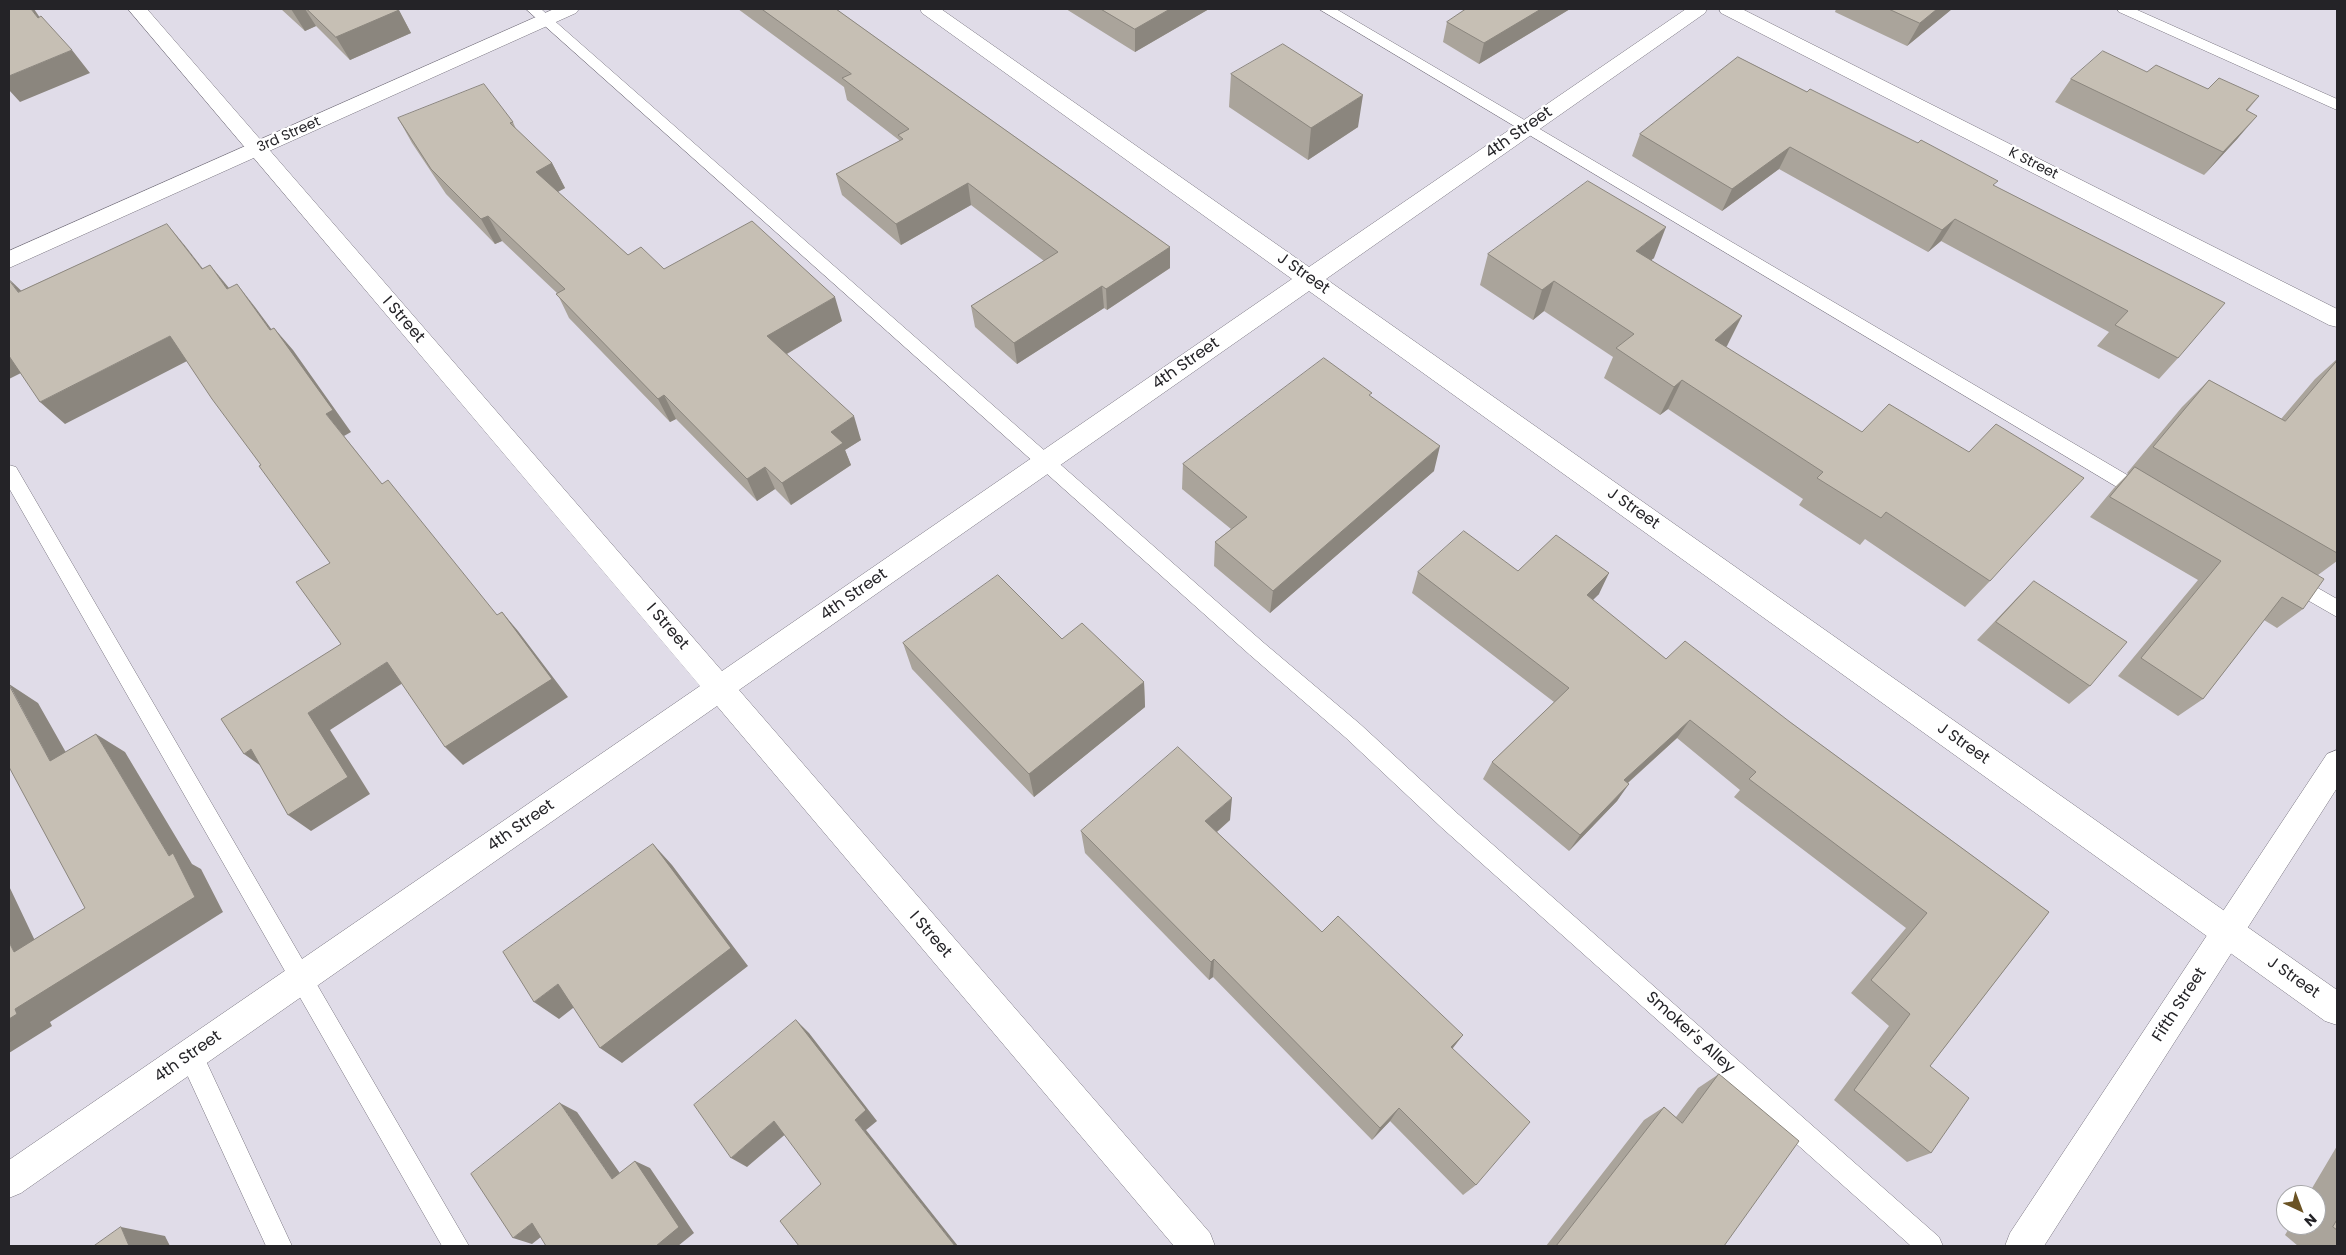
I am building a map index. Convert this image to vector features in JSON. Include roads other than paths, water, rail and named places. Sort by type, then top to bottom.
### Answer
[{"type":"street","name":"I Street","points":[[137,9],[1197,1246]]},
{"type":"street","name":"3rd Street","points":[[9,260],[257,149],[539,14],[568,9]]},
{"type":"street","name":"J Street","points":[[929,9],[2337,1009]]},
{"type":"street","name":"4th Street","points":[[9,1181],[1698,9]]},
{"type":"street","name":"K Street","points":[[1728,9],[2337,319]]},
{"type":"street","name":"Fifth Street","points":[[2023,1246],[2337,763]]},
{"type":"lane","points":[[1326,9],[2158,502]]},
{"type":"lane","points":[[2124,9],[2337,105]]},
{"type":"lane","name":"Smoker's Alley","points":[[539,14],[1257,650],[1353,731],[1450,821],[1930,1246]]},
{"type":"lane","points":[[9,472],[456,1246]]},
{"type":"lane","points":[[2278,573],[2337,609]]},
{"type":"lane","points":[[190,1055],[279,1246]]}]
